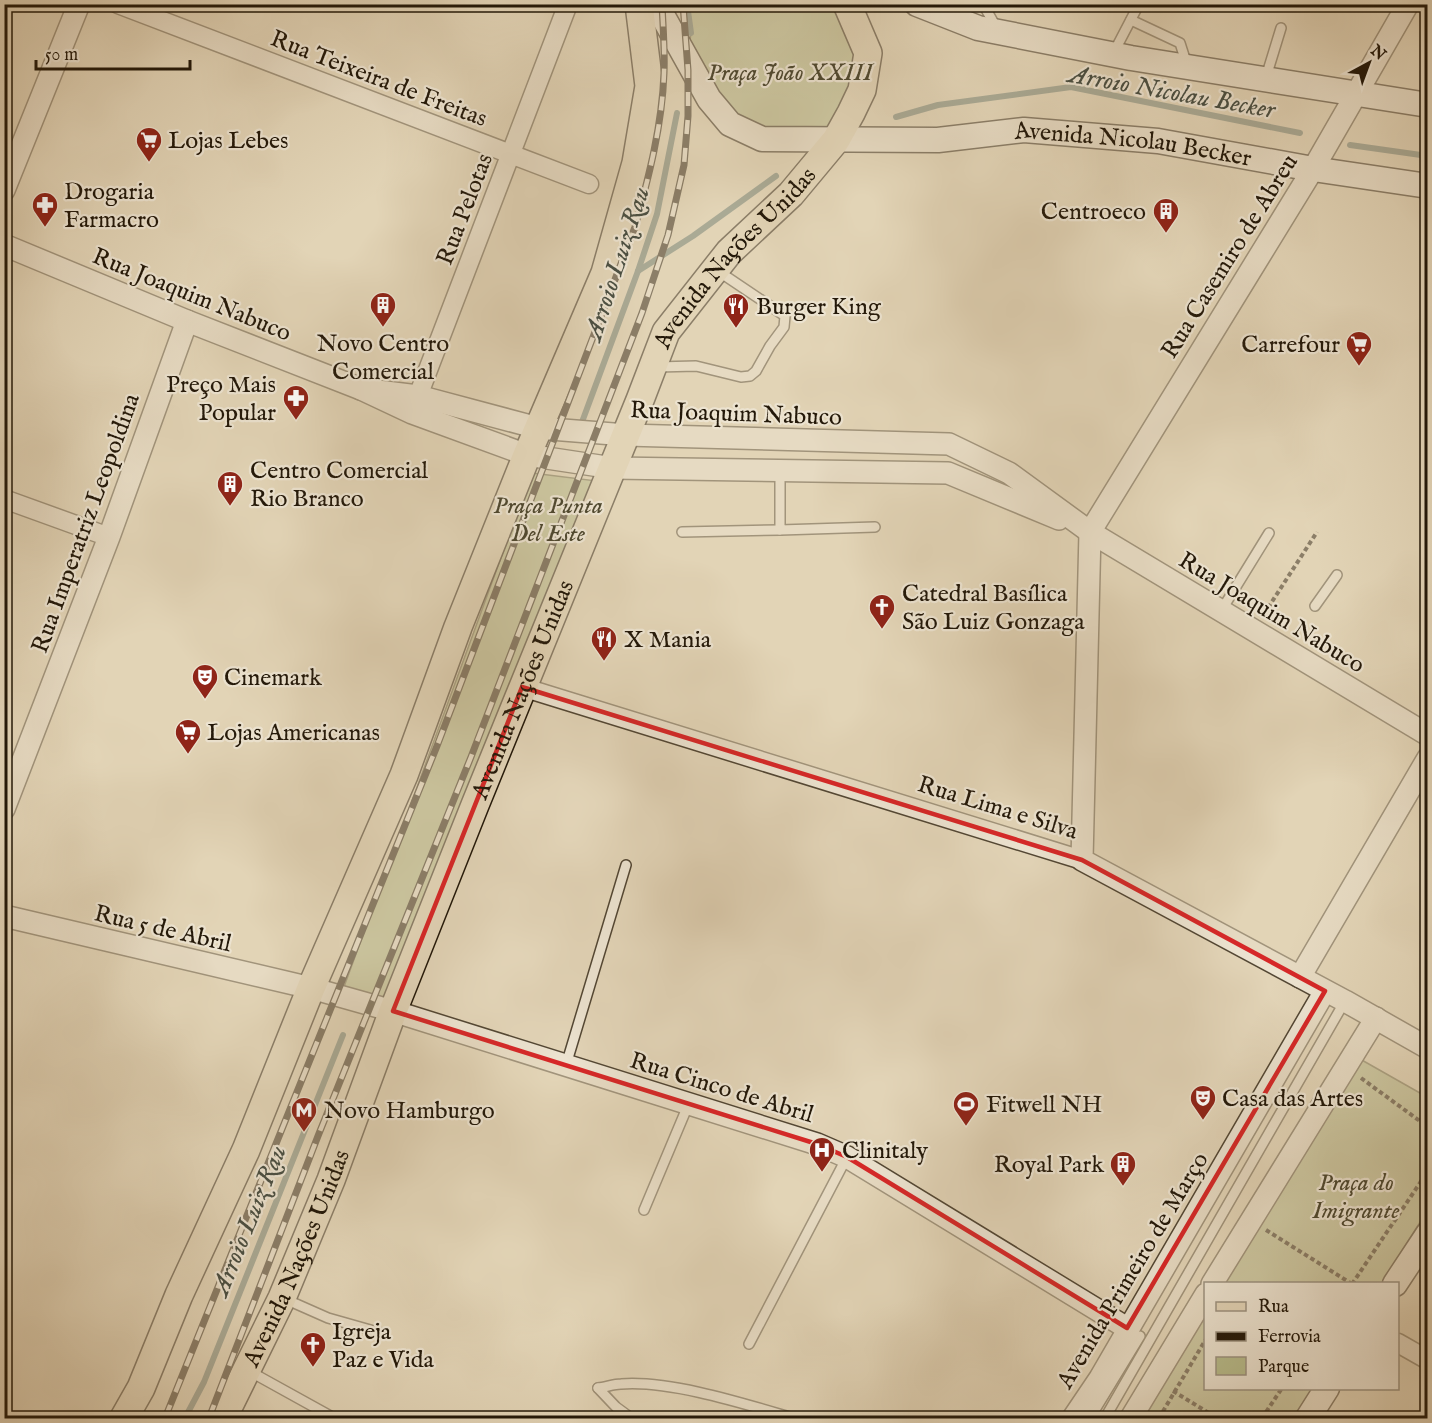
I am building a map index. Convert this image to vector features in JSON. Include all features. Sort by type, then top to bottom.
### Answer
[{"type":"main road","points":[[124,1419],[141,1388],[179,1294],[246,1150],[311,988],[404,775],[458,627],[538,428],[605,273],[628,198],[649,86],[639,4]]},
{"type":"main road","name":"Avenida Nicolau Becker","points":[[656,4],[709,99],[730,124],[762,138],[938,140],[1024,130],[1158,141],[1313,169],[1428,186]]},
{"type":"main road","name":"Avenida Nações Unidas","points":[[223,1419],[282,1298],[331,1180],[393,1011],[666,332],[729,252],[791,194],[836,140],[862,90],[868,54],[847,4]]},
{"type":"main road","points":[[917,4],[978,28],[998,32],[1188,67],[1428,105]]},
{"type":"main road","points":[[1396,1282],[1428,1234]]},
{"type":"main road","points":[[1308,1419],[1326,1390]]},
{"type":"street","points":[[4,190],[79,4]]},
{"type":"street","name":"Rua Teixeira de Freitas","points":[[118,4],[590,184]]},
{"type":"street","name":"Rua Pelotas","points":[[418,396],[568,4]]},
{"type":"street","name":"Rua Casemiro de Abreu","points":[[1090,532],[1313,169],[1408,4]]},
{"type":"street","name":"Rua Joaquim Nabuco","points":[[4,245],[187,321],[361,388],[412,412],[527,455],[613,468],[948,473],[1090,532]]},
{"type":"street","name":"Rua Imperatriz Leopoldina","points":[[4,809],[109,537],[187,321]]},
{"type":"street","name":"Rua Joaquim Nabuco","points":[[361,388],[418,396],[538,428],[626,435],[949,444],[1009,473],[1090,532],[1428,735]]},
{"type":"street","points":[[4,499],[109,537]]},
{"type":"street","points":[[1082,860],[1090,532]]},
{"type":"street","name":"Rua Lima e Silva","points":[[522,687],[1082,860],[1345,1000],[1428,1048]]},
{"type":"street","points":[[1300,977],[1428,758]]},
{"type":"street","name":"Rua 5 de Abril","points":[[4,916],[311,988]]},
{"type":"street","name":"Rua Cinco de Abril","points":[[311,988],[393,1011],[817,1143],[847,1157],[1134,1332]]},
{"type":"street","name":"Avenida Primeiro de Março","points":[[1073,1419],[1134,1332],[1325,991]]},
{"type":"street","points":[[1213,1282],[1376,1018]]},
{"type":"street","points":[[1131,1419],[1204,1297]]},
{"type":"street","points":[[1399,1344],[1428,1360]]},
{"type":"lane","points":[[982,4],[998,32]]},
{"type":"lane","points":[[1113,54],[1139,4]]},
{"type":"lane","points":[[1131,20],[1180,44],[1188,67]]},
{"type":"lane","points":[[1266,80],[1281,28]]},
{"type":"lane","points":[[652,368],[696,366],[741,377],[750,376],[756,371],[784,327],[785,316],[716,269]]},
{"type":"lane","points":[[780,471],[780,530]]},
{"type":"lane","points":[[682,532],[875,527]]},
{"type":"lane","points":[[1221,611],[1269,533]]},
{"type":"lane","points":[[1315,606],[1336,574]]},
{"type":"lane","points":[[566,1065],[626,865]]},
{"type":"lane","points":[[1105,1419],[1345,1000]]},
{"type":"lane","points":[[644,1210],[688,1103]]},
{"type":"lane","points":[[749,1344],[847,1157]]},
{"type":"lane","points":[[282,1298],[328,1318],[381,1333]]},
{"type":"lane","name":"Rua Cinco de Abril","points":[[1134,1332],[1150,1339]]},
{"type":"lane","name":"Avenida Primeiro de Março","points":[[1090,1419],[1134,1332]]},
{"type":"lane","points":[[247,1370],[334,1419]]},
{"type":"lane","points":[[631,1419],[598,1388],[620,1384],[671,1388],[734,1402],[793,1419]]},
{"type":"path","points":[[1253,630],[1317,532]]},
{"type":"path","points":[[1358,1076],[1428,1127]]},
{"type":"path","points":[[1353,1282],[1428,1171]]},
{"type":"path","points":[[1268,1231],[1349,1282]]},
{"type":"path","points":[[1159,1419],[1204,1342]]},
{"type":"path","points":[[1262,1419],[1281,1390]]},
{"type":"path","points":[[1175,1392],[1217,1419]]},
{"type":"highlighted area","points":[[522,687],[1082,860],[1325,991],[1127,1328],[847,1157],[817,1144],[393,1011]]},
{"type":"green space","name":"Praça João XXIII","points":[[687,4],[847,5],[868,53],[836,140],[730,124],[687,61],[691,33]]},
{"type":"green space","name":"Praça Punta Del Este","points":[[532,473],[597,481],[381,1006],[341,995]]},
{"type":"green space","name":"Praça do Imigrante","points":[[1360,1059],[1427,1097],[1427,1211],[1383,1282],[1223,1282]]},
{"type":"green space","points":[[1204,1313],[1204,1390],[1314,1390],[1296,1418],[1139,1418]]},
{"type":"waterway","name":"Arroio Luiz Rau","points":[[687,4],[691,33]]},
{"type":"waterway","name":"Arroio Nicolau Becker","points":[[896,117],[938,105],[1071,87],[1300,133]]},
{"type":"waterway","name":"Arroio Nicolau Becker","points":[[582,422],[657,214],[677,113]]},
{"type":"waterway","name":"Arroio Nicolau Becker","points":[[1350,145],[1428,156]]},
{"type":"waterway","name":"Arroio Nicolau Becker","points":[[638,271],[693,236],[776,176]]},
{"type":"waterway","name":"Arroio Luiz Rau","points":[[185,1418],[204,1382],[343,1035]]},
{"type":"railway","points":[[165,1418],[437,746],[635,227],[650,170],[661,112],[664,65],[662,4]]},
{"type":"railway","points":[[209,1418],[318,1136],[471,757],[642,313],[668,235],[684,165],[688,116],[688,70],[683,4]]},
{"type":"place","name":"Lojas Lebes","points":[[149,163]]},
{"type":"place","name":"Drogaria Farmacro","points":[[45,228]]},
{"type":"place","name":"Centroeco","points":[[1166,234]]},
{"type":"place","name":"Novo Centro Comercial","points":[[383,328]]},
{"type":"place","name":"Burger King","points":[[736,329]]},
{"type":"place","name":"Carrefour","points":[[1359,367]]},
{"type":"place","name":"Preço Mais Popular","points":[[296,421]]},
{"type":"place","name":"Centro Comercial Rio Branco","points":[[230,507]]},
{"type":"place","name":"Catedral Basílica São Luiz Gonzaga","points":[[882,630]]},
{"type":"place","name":"X Mania","points":[[604,662]]},
{"type":"place","name":"Cinemark","points":[[205,700]]},
{"type":"place","name":"Lojas Americanas","points":[[188,755]]},
{"type":"place","name":"Casa das Artes","points":[[1203,1121]]},
{"type":"place","name":"Fitwell NH","points":[[966,1127]]},
{"type":"place","name":"Novo Hamburgo","points":[[304,1133]]},
{"type":"place","name":"Clinitaly","points":[[822,1173]]},
{"type":"place","name":"Royal Park","points":[[1123,1187]]},
{"type":"place","name":"Igreja Paz e Vida","points":[[313,1368]]}]
